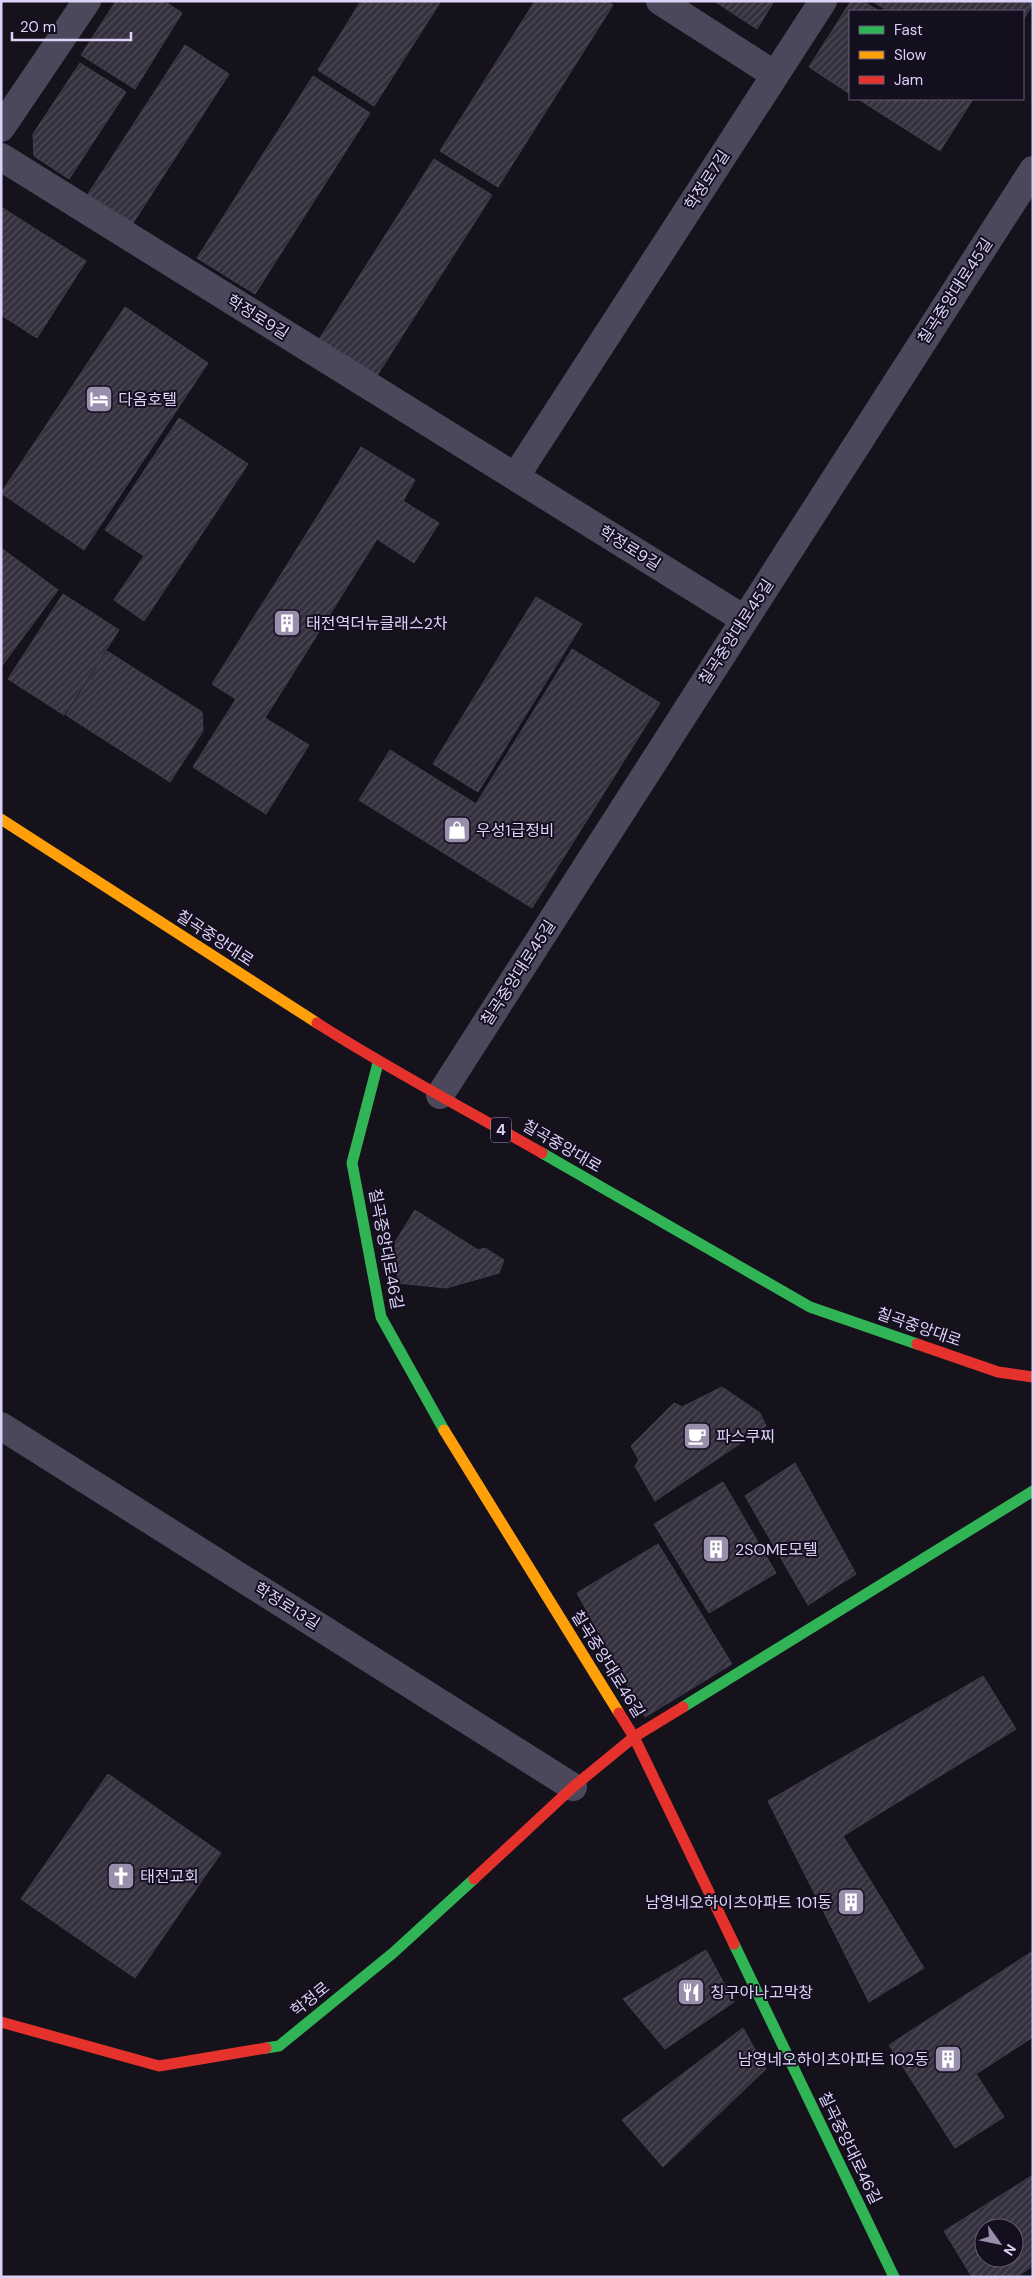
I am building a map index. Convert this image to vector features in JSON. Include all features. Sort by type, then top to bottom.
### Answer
[{"type":"street","points":[[1,128],[87,1]]},
{"type":"street","points":[[660,1],[775,75]]},
{"type":"street","name":"학정로7길","points":[[516,476],[823,1]]},
{"type":"street","name":"학정로9길","points":[[1,157],[744,619]]},
{"type":"street","name":"칠곡중앙대로45길","points":[[440,1095],[1033,170]]},
{"type":"street","name":"칠곡중앙대로","points":[[1,819],[378,1063],[440,1095],[810,1307],[998,1372],[1033,1377]]},
{"type":"street","name":"칠곡중앙대로46길","points":[[378,1063],[352,1163],[381,1317],[448,1436],[634,1736],[894,2277]]},
{"type":"street","name":"학정로13길","points":[[1,1426],[573,1787]]},
{"type":"street","name":"학정로","points":[[1,2022],[159,2066],[279,2046],[393,1953],[573,1787],[634,1736],[1033,1491]]},
{"type":"building","points":[[116,1],[164,1],[182,13],[135,89],[81,55]]},
{"type":"building","points":[[361,1],[441,1],[374,106],[318,70]]},
{"type":"building","points":[[535,1],[607,1],[613,5],[498,187],[440,151]]},
{"type":"building","points":[[714,1],[774,1],[757,29]]},
{"type":"building","points":[[851,1],[863,1],[877,10],[849,10],[849,93],[809,67]]},
{"type":"building","points":[[872,1],[1029,1],[1033,4],[1024,18],[1024,10],[886,10]]},
{"type":"building","points":[[185,45],[229,74],[133,223],[88,194]]},
{"type":"building","points":[[80,63],[126,92],[69,179],[34,156],[33,134]]},
{"type":"building","points":[[313,76],[370,113],[255,294],[197,258]]},
{"type":"building","points":[[860,100],[972,100],[940,151]]},
{"type":"building","points":[[434,159],[492,195],[376,377],[318,341]]},
{"type":"building","points":[[1,207],[86,261],[37,338],[1,315]]},
{"type":"building","points":[[125,307],[208,363],[84,550],[1,493]]},
{"type":"building","points":[[179,418],[248,464],[144,621],[114,600],[144,556],[105,530]]},
{"type":"building","name":"태전역더뉴클래스2차","points":[[361,447],[415,480],[403,501],[439,523],[414,563],[377,539],[265,718],[309,745],[266,814],[193,767],[236,699],[212,684]]},
{"type":"building","points":[[1,548],[58,590],[1,667]]},
{"type":"building","points":[[63,594],[119,630],[64,715],[8,679]]},
{"type":"building","points":[[536,597],[582,624],[478,792],[433,764]]},
{"type":"building","points":[[572,649],[660,703],[532,908],[359,800],[390,750],[476,804]]},
{"type":"building","points":[[107,651],[202,712],[203,731],[170,782],[66,715]]},
{"type":"building","points":[[415,1210],[478,1250],[485,1248],[504,1260],[499,1273],[446,1288],[398,1283],[395,1242]]},
{"type":"building","name":"파스쿠찌","points":[[722,1387],[760,1413],[766,1426],[655,1501],[635,1466],[639,1460],[631,1446],[674,1403],[682,1407]]},
{"type":"building","points":[[795,1463],[856,1574],[808,1605],[745,1496]]},
{"type":"building","name":"2SOME모텔","points":[[723,1482],[776,1573],[709,1613],[654,1524]]},
{"type":"building","points":[[658,1544],[732,1664],[645,1717],[577,1593]]},
{"type":"building","name":"남영네오하이츠아파트 101동","points":[[983,1676],[1016,1729],[843,1836],[924,1968],[869,2002],[768,1801]]},
{"type":"building","name":"태전교회","points":[[108,1774],[221,1853],[135,1978],[21,1899]]},
{"type":"building","points":[[706,1950],[734,2002],[665,2049],[623,1999]]},
{"type":"building","name":"남영네오하이츠아파트 102동","points":[[1033,1951],[1033,2037],[976,2074],[1004,2117],[955,2148],[889,2045]]},
{"type":"building","points":[[743,2028],[766,2069],[663,2167],[622,2120]]},
{"type":"building","points":[[1033,2175],[1033,2266],[1016,2277],[972,2277],[944,2231]]},
{"type":"traffic: fast","points":[[378,1063],[352,1163],[381,1317],[444,1430]]},
{"type":"traffic: fast","points":[[542,1153],[810,1307],[917,1344]]},
{"type":"traffic: fast","points":[[683,1707],[1033,1491]]},
{"type":"traffic: fast","points":[[266,2048],[279,2046],[393,1953],[474,1879]]},
{"type":"traffic: fast","points":[[734,1944],[894,2277]]},
{"type":"traffic: slow","points":[[1,819],[317,1023]]},
{"type":"traffic: slow","points":[[444,1430],[619,1713]]},
{"type":"traffic: jam","points":[[317,1023],[400,1073],[542,1153]]},
{"type":"traffic: jam","points":[[917,1344],[998,1372],[1033,1377]]},
{"type":"traffic: jam","points":[[474,1879],[573,1787],[634,1737],[683,1707]]},
{"type":"traffic: jam","points":[[619,1713],[634,1737],[734,1944]]},
{"type":"traffic: jam","points":[[1,2022],[159,2066],[266,2048]]},
{"type":"place","name":"다옴호텔","points":[[99,399]]},
{"type":"place","name":"태전역더뉴클래스2차","points":[[287,623]]},
{"type":"place","name":"우성1급정비","points":[[457,830]]},
{"type":"place","name":"파스쿠찌","points":[[697,1436]]},
{"type":"place","name":"2SOME모텔","points":[[716,1549]]},
{"type":"place","name":"태전교회","points":[[121,1876]]},
{"type":"place","name":"남영네오하이츠아파트 101동","points":[[851,1902]]},
{"type":"place","name":"칭구아나고막창","points":[[691,1992]]},
{"type":"place","name":"남영네오하이츠아파트 102동","points":[[948,2059]]}]
